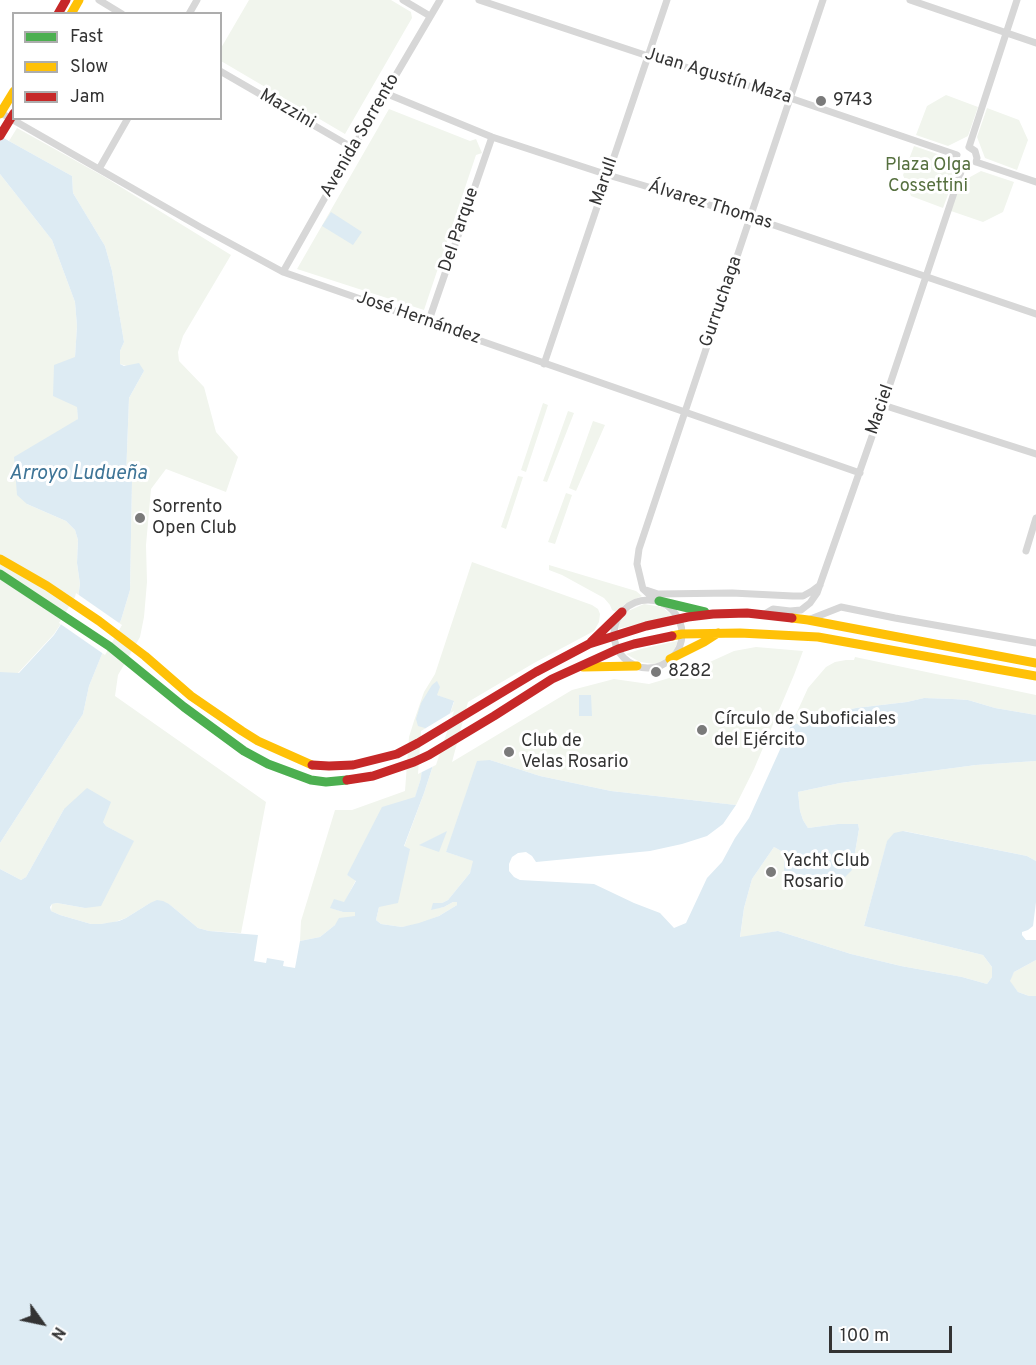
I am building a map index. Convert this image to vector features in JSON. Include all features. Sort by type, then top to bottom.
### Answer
[{"type":"main road","points":[[0,114],[12,94]]},
{"type":"main road","points":[[2,132],[12,116]]},
{"type":"main road","points":[[0,553],[11,566]]},
{"type":"main road","points":[[0,559],[47,586],[99,621],[145,656],[191,696],[258,741],[313,765],[353,765],[396,754],[536,672],[589,644],[646,626],[713,614],[747,613],[808,620],[1036,663]]},
{"type":"main road","points":[[0,574],[109,646],[192,713],[252,756],[297,776],[326,782],[373,776],[414,762],[577,667],[618,649],[682,634],[740,633],[819,637],[1036,676]]},
{"type":"main road","points":[[653,599],[713,614]]},
{"type":"main road","points":[[589,644],[622,612]]},
{"type":"main road","points":[[670,659],[718,633]]},
{"type":"main road","points":[[577,667],[637,666]]},
{"type":"street","points":[[99,0],[119,12]]},
{"type":"street","points":[[403,0],[430,16]]},
{"type":"street","name":"Avenida Sorrento","points":[[283,272],[440,0]]},
{"type":"street","name":"Juan Agustín Maza","points":[[479,0],[648,56],[790,98],[957,155]]},
{"type":"street","name":"Marull","points":[[544,364],[667,0]]},
{"type":"street","name":"Gurruchaga","points":[[678,619],[670,608],[653,599],[643,589],[637,564],[639,549],[823,0]]},
{"type":"street","points":[[910,0],[1036,43]]},
{"type":"street","points":[[969,147],[1017,0]]},
{"type":"street","name":"Mazzini","points":[[222,72],[353,148]]},
{"type":"street","name":"Álvarez Thomas","points":[[385,93],[492,137],[608,175],[750,217],[1036,314]]},
{"type":"street","name":"José Hernández","points":[[0,114],[12,116]]},
{"type":"street","name":"José Hernández","points":[[19,120],[99,169],[283,272],[860,473]]},
{"type":"street","points":[[99,169],[128,120]]},
{"type":"street","name":"Del Parque","points":[[428,323],[492,137]]},
{"type":"street","points":[[969,147],[975,151],[977,158],[976,162],[969,167],[963,166],[957,155],[962,149],[969,147]]},
{"type":"street","points":[[976,162],[1036,182]]},
{"type":"street","name":"Maciel","points":[[763,615],[773,609],[801,610],[817,593],[884,405],[963,166]]},
{"type":"street","points":[[884,405],[1036,454]]},
{"type":"street","points":[[1026,551],[1036,518]]},
{"type":"street","points":[[678,619],[682,634],[676,652],[670,659],[657,666],[637,666],[629,662],[618,649],[614,635],[617,621],[628,606],[653,599],[732,593],[803,596],[820,585]]},
{"type":"street","points":[[808,620],[841,607],[1036,643]]},
{"type":"green space","points":[[249,0],[391,0],[411,12],[412,18],[345,134],[222,62],[222,46]]},
{"type":"green space","name":"Plaza Olga Cossettini","points":[[946,95],[978,107],[968,136],[948,146],[916,135],[927,106]]},
{"type":"green space","name":"Plaza Olga Cossettini","points":[[987,108],[1019,120],[1028,140],[1017,170],[985,158],[977,137]]},
{"type":"green space","points":[[389,109],[470,141],[476,139],[482,153],[476,155],[424,310],[297,269]]},
{"type":"green space","name":"Sorrento Open Club","points":[[17,128],[103,176],[231,255],[183,336],[178,352],[179,361],[204,387],[216,432],[238,457],[226,492],[166,469],[151,489],[146,545],[147,582],[144,617],[140,637],[118,675],[115,696],[266,802],[241,933],[198,928],[169,904],[150,903],[126,918],[101,924],[91,924],[51,911],[52,904],[57,903],[85,908],[133,841],[103,822],[64,809],[26,877],[21,880],[0,869],[0,843],[83,714],[89,686],[102,654],[121,620],[130,590],[132,482],[126,477],[129,398],[144,371],[120,364],[120,351],[124,342],[112,271],[105,246],[73,193],[72,176],[9,141]]},
{"type":"green space","name":"Plaza Olga Cossettini","points":[[914,146],[946,157],[954,178],[943,208],[911,196],[903,175]]},
{"type":"green space","name":"Plaza Olga Cossettini","points":[[981,171],[1014,182],[1003,212],[983,222],[951,211],[961,182]]},
{"type":"green space","points":[[0,174],[52,240],[75,302],[78,419],[27,504],[66,521],[75,530],[78,540],[77,563],[80,584],[78,598],[54,634],[18,673],[0,710]]},
{"type":"green space","points":[[543,403],[548,405],[526,472],[521,470]]},
{"type":"green space","points":[[568,411],[574,413],[547,482],[543,481]]},
{"type":"green space","points":[[593,421],[605,425],[576,491],[569,488]]},
{"type":"green space","points":[[518,476],[523,477],[506,529],[501,527]]},
{"type":"green space","points":[[566,493],[572,495],[555,544],[548,542]]},
{"type":"green space","points":[[472,562],[592,605],[598,609],[600,614],[594,631],[468,702],[452,762],[572,690],[614,679],[649,684],[676,676],[734,651],[756,647],[803,651],[754,769],[736,805],[611,791],[540,776],[490,760],[446,852],[474,861],[470,873],[448,900],[431,909],[444,907],[453,902],[458,902],[457,905],[419,924],[402,927],[381,924],[376,920],[379,907],[424,793],[454,702],[437,695],[425,728],[421,778],[415,798],[347,875],[356,880],[344,903],[331,908],[343,912],[355,912],[355,917],[335,925],[320,937],[300,941],[301,921],[335,810],[352,810],[405,791],[409,737],[424,692],[435,674]]},
{"type":"green space","points":[[549,565],[636,591],[642,596],[625,604],[616,612],[604,598],[549,570]]},
{"type":"green space","points":[[644,604],[662,607],[673,616],[617,629],[628,611]]},
{"type":"green space","points":[[677,641],[673,653],[654,664],[640,662],[626,654],[641,649]]},
{"type":"green space","points":[[855,657],[1036,695],[1036,715],[995,708],[968,700],[924,698],[856,708],[823,716],[804,725],[792,723],[808,688],[826,667],[835,662],[854,660]]},
{"type":"green space","name":"Yacht Club Rosario","points":[[1036,761],[1036,861],[1027,856],[904,831],[887,842],[864,926],[983,955],[992,967],[992,977],[987,984],[851,954],[778,931],[740,938],[744,908],[752,879],[774,847],[785,853],[784,870],[852,870],[858,824],[808,828],[800,811],[798,792],[840,783],[976,765]]},
{"type":"green space","points":[[1036,960],[1036,996],[1018,992],[1009,981],[1014,972]]},
{"type":"water","name":"Arroyo Ludueña","points":[[0,136],[72,176],[73,193],[105,246],[112,271],[124,342],[120,351],[120,364],[124,366],[139,363],[144,371],[129,398],[126,477],[132,481],[130,590],[121,620],[102,654],[89,686],[83,714],[0,843],[0,672],[19,673],[54,635],[78,598],[80,584],[77,563],[78,540],[75,530],[66,521],[27,504],[17,495],[14,457],[78,419],[77,407],[53,396],[54,365],[75,357],[77,326],[75,302],[52,240],[0,174]]},
{"type":"water","points":[[331,212],[362,232],[353,245],[322,226]]},
{"type":"water","points":[[437,681],[440,687],[437,695],[454,701],[404,846],[410,849],[398,903],[379,907],[376,920],[381,924],[402,927],[419,923],[439,916],[457,905],[457,902],[453,902],[431,910],[433,903],[448,900],[470,873],[473,861],[446,852],[477,761],[490,760],[540,776],[611,791],[736,805],[723,824],[707,836],[682,844],[650,851],[536,862],[526,852],[512,857],[509,864],[509,871],[520,880],[594,884],[660,913],[674,928],[686,923],[707,878],[722,862],[749,818],[792,723],[804,725],[823,716],[856,708],[924,698],[968,700],[995,708],[1036,715],[1036,761],[976,765],[840,783],[798,792],[800,811],[808,828],[858,824],[852,870],[843,879],[787,874],[784,870],[785,853],[774,847],[752,879],[744,908],[740,937],[778,931],[851,954],[987,984],[992,977],[992,967],[983,955],[864,926],[887,841],[894,833],[903,831],[1027,856],[1036,861],[1036,902],[1033,926],[1022,932],[1022,935],[1026,940],[1036,940],[1036,960],[1014,972],[1010,981],[1018,992],[1036,996],[1036,1365],[0,1365],[0,869],[21,880],[26,877],[64,809],[87,788],[111,802],[103,822],[106,826],[134,841],[101,906],[85,908],[57,903],[52,904],[51,911],[91,924],[101,924],[119,921],[150,903],[157,900],[163,901],[198,928],[258,935],[254,961],[266,963],[267,958],[284,961],[283,966],[295,968],[300,941],[320,937],[335,925],[339,918],[355,916],[355,912],[343,912],[330,908],[334,899],[344,902],[356,881],[347,875],[382,807],[415,797],[421,778],[425,728],[418,726],[416,719],[421,703]]},
{"type":"water","points":[[579,695],[591,695],[592,716],[579,716]]},
{"type":"water","points":[[447,831],[439,852],[419,845]]},
{"type":"pier","points":[[76,593],[122,625],[105,655],[59,623]]},
{"type":"pier","points":[[454,711],[436,765],[418,774],[421,731]]},
{"type":"traffic: fast","points":[[0,574],[109,646],[184,707],[244,751],[268,764],[311,780],[326,782],[347,780]]},
{"type":"traffic: fast","points":[[659,601],[705,612]]},
{"type":"traffic: slow","points":[[72,12],[79,0]]},
{"type":"traffic: slow","points":[[0,114],[12,94]]},
{"type":"traffic: slow","points":[[0,559],[47,586],[99,621],[145,656],[191,696],[242,731],[258,741],[312,765]]},
{"type":"traffic: slow","points":[[792,618],[1036,663]]},
{"type":"traffic: slow","points":[[670,659],[718,633]]},
{"type":"traffic: slow","points":[[672,636],[740,633],[818,637],[1036,676]]},
{"type":"traffic: slow","points":[[583,667],[637,666]]},
{"type":"traffic: jam","points":[[59,12],[66,0]]},
{"type":"traffic: jam","points":[[0,136],[12,116]]},
{"type":"traffic: jam","points":[[591,642],[622,612]]},
{"type":"traffic: jam","points":[[312,765],[353,765],[397,754],[536,672],[589,644],[646,626],[713,614],[747,613],[792,618]]},
{"type":"traffic: jam","points":[[347,780],[373,776],[414,762],[494,716],[552,679],[618,649],[672,636]]},
{"type":"place","name":"9743","points":[[821,101]]},
{"type":"place","name":"Sorrento Open Club","points":[[140,518]]},
{"type":"place","name":"8282","points":[[656,672]]},
{"type":"place","name":"Círculo de Suboficiales del Ejército","points":[[702,730]]},
{"type":"place","name":"Club de Velas Rosario","points":[[509,752]]},
{"type":"place","name":"Yacht Club Rosario","points":[[771,872]]}]
